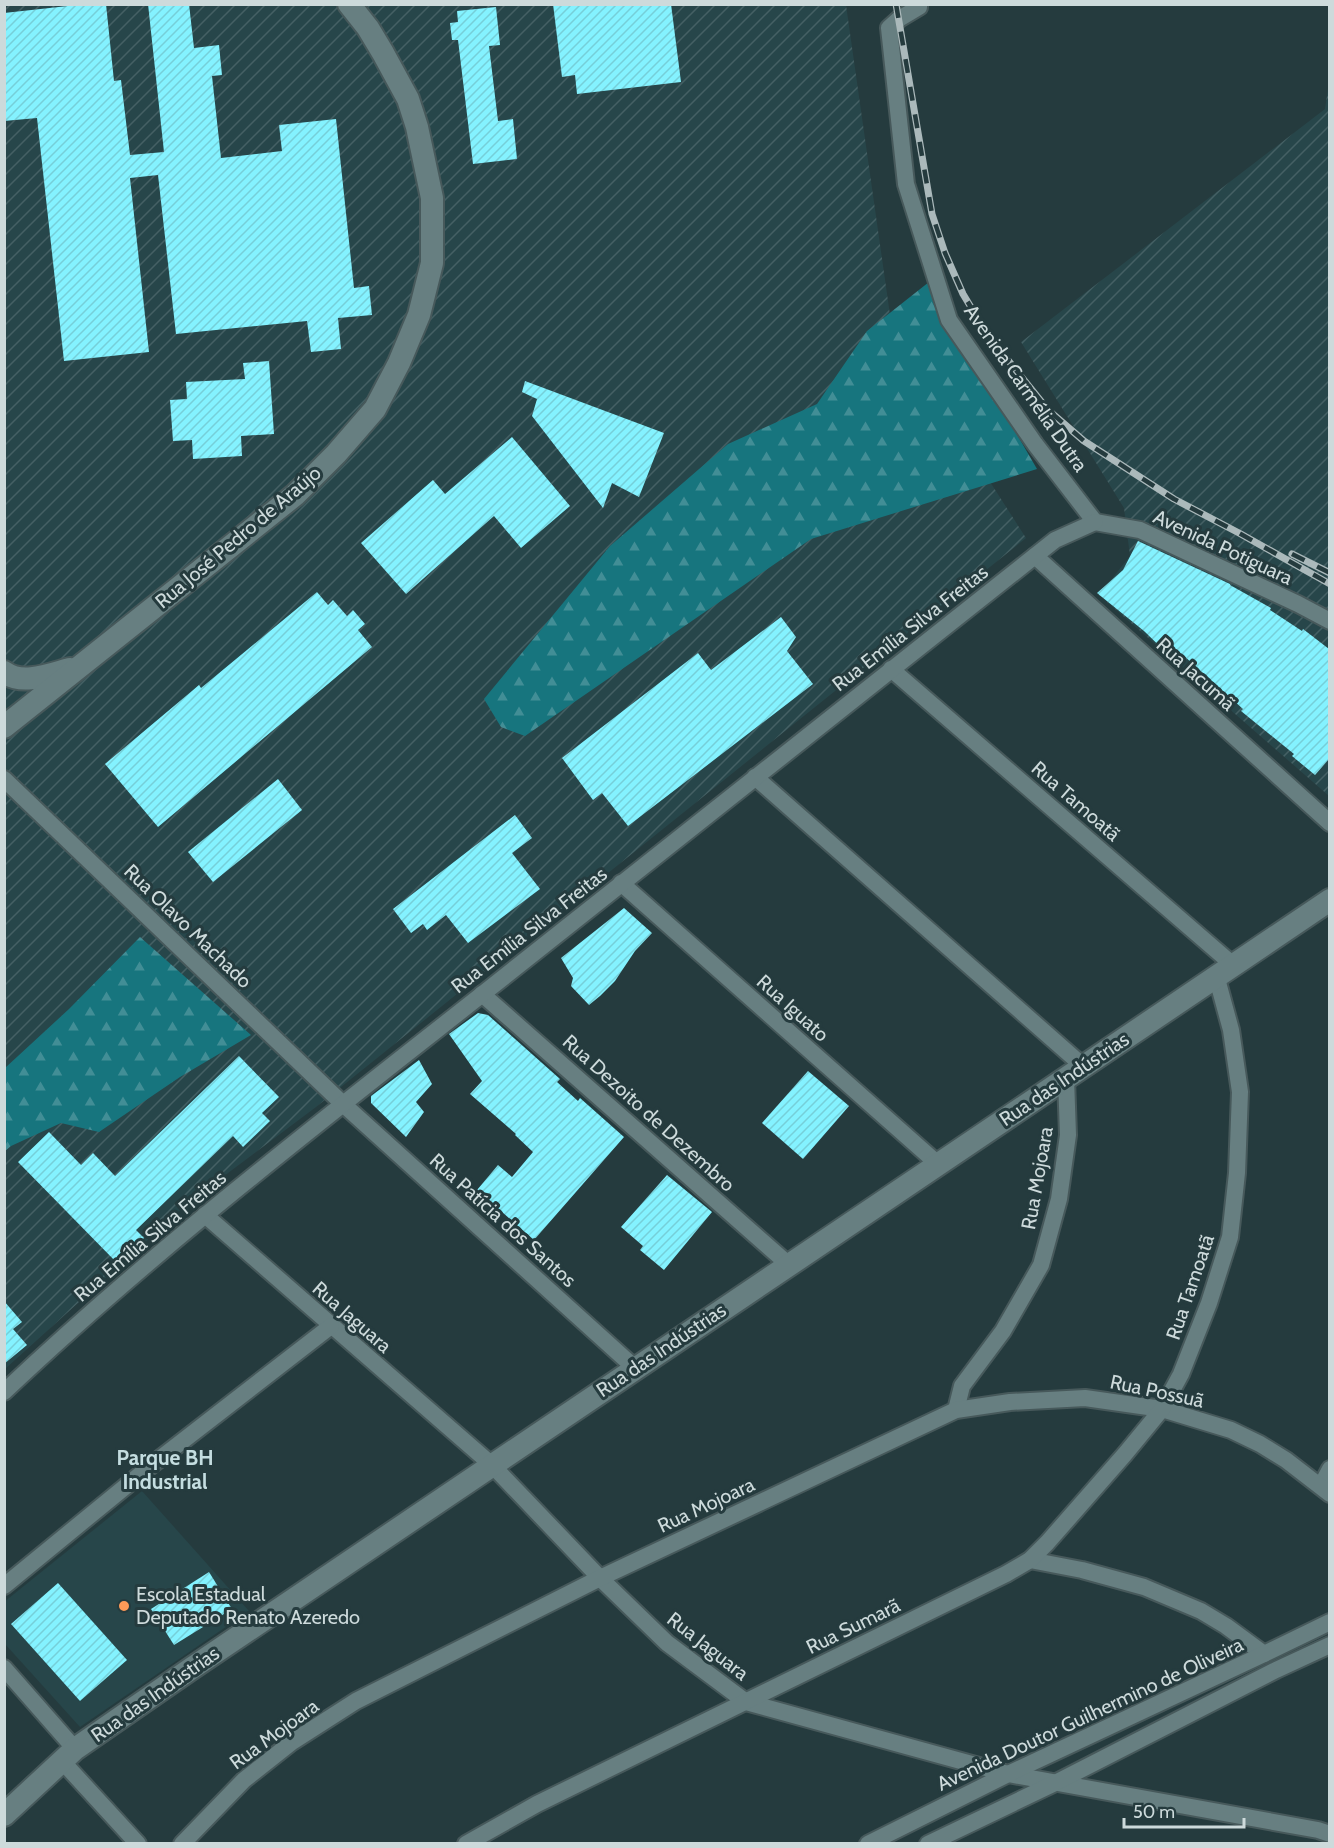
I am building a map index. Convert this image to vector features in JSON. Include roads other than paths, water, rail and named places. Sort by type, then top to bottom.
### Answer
[{"type":"street","name":"Rua José Pedro de Araújo","points":[[4,727],[295,495],[336,454],[375,409],[399,363],[415,324],[432,263],[432,198],[424,155],[408,99],[368,28],[349,4]]},
{"type":"street","name":"Avenida Carmélia Dutra","points":[[919,4],[919,7],[898,19],[889,28],[906,184],[949,320],[1035,444],[1095,522]]},
{"type":"street","name":"Rua Emília Silva Freitas","points":[[4,1392],[50,1348],[205,1215],[343,1104],[1055,540],[1095,522]]},
{"type":"street","name":"Avenida Potiguara","points":[[1095,522],[1140,530],[1298,604],[1329,621]]},
{"type":"street","name":"Rua Jacumã","points":[[1035,556],[1329,823]]},
{"type":"street","points":[[4,672],[10,676],[37,679],[81,666]]},
{"type":"street","name":"Rua Tamoatã","points":[[891,669],[1224,970],[1240,1092],[1237,1173],[1230,1236],[1209,1303],[1185,1364],[1162,1409],[1079,1508],[1030,1560]]},
{"type":"street","points":[[755,777],[1075,1072]]},
{"type":"street","name":"Rua Olavo Machado","points":[[4,779],[343,1104]]},
{"type":"street","name":"Rua Iguato","points":[[621,884],[938,1164]]},
{"type":"street","name":"Rua das Indústrias","points":[[4,1815],[68,1755],[201,1661],[1329,900]]},
{"type":"street","name":"Rua Dezoito de Dezembro","points":[[482,994],[788,1264]]},
{"type":"street","name":"Rua Mojoara","points":[[182,1844],[244,1780],[292,1742],[356,1701],[600,1578],[956,1410],[962,1386],[1003,1331],[1041,1265],[1059,1199],[1075,1072]]},
{"type":"street","name":"Rua Patícia dos Santos","points":[[343,1104],[636,1368]]},
{"type":"street","name":"Rua Jaguara","points":[[205,1215],[492,1465],[600,1578],[667,1643],[746,1702],[1008,1774],[1318,1830],[1329,1834]]},
{"type":"street","points":[[4,1586],[153,1464],[331,1326]]},
{"type":"street","name":"Rua Possuã","points":[[956,1410],[1010,1402],[1085,1398],[1162,1409],[1231,1430],[1260,1444],[1325,1490]]},
{"type":"street","points":[[1325,1490],[1329,1469]]},
{"type":"street","points":[[1030,1560],[1082,1570],[1143,1587],[1201,1611],[1264,1654]]},
{"type":"street","name":"Rua Sumarã","points":[[466,1844],[537,1804],[1006,1574],[1030,1560]]},
{"type":"street","name":"Avenida Doutor Guilhermino de Oliveira","points":[[868,1844],[1008,1774],[1329,1622]]},
{"type":"street","name":"Avenida Doutor Guilhermino de Oliveira","points":[[928,1844],[1055,1783],[1329,1645]]},
{"type":"street","points":[[4,1668],[138,1844]]},
{"type":"railway","points":[[896,4],[932,214],[945,253],[963,294],[987,334],[1048,410],[1084,441],[1174,499],[1330,584]]},
{"type":"railway","points":[[1292,554],[1330,573]]},
{"type":"place","name":"Escola Estadual Deputado Renato Azeredo","points":[[124,1606]]},
{"type":"district","name":"Parque BH Industrial","points":[[165,1470]]}]
